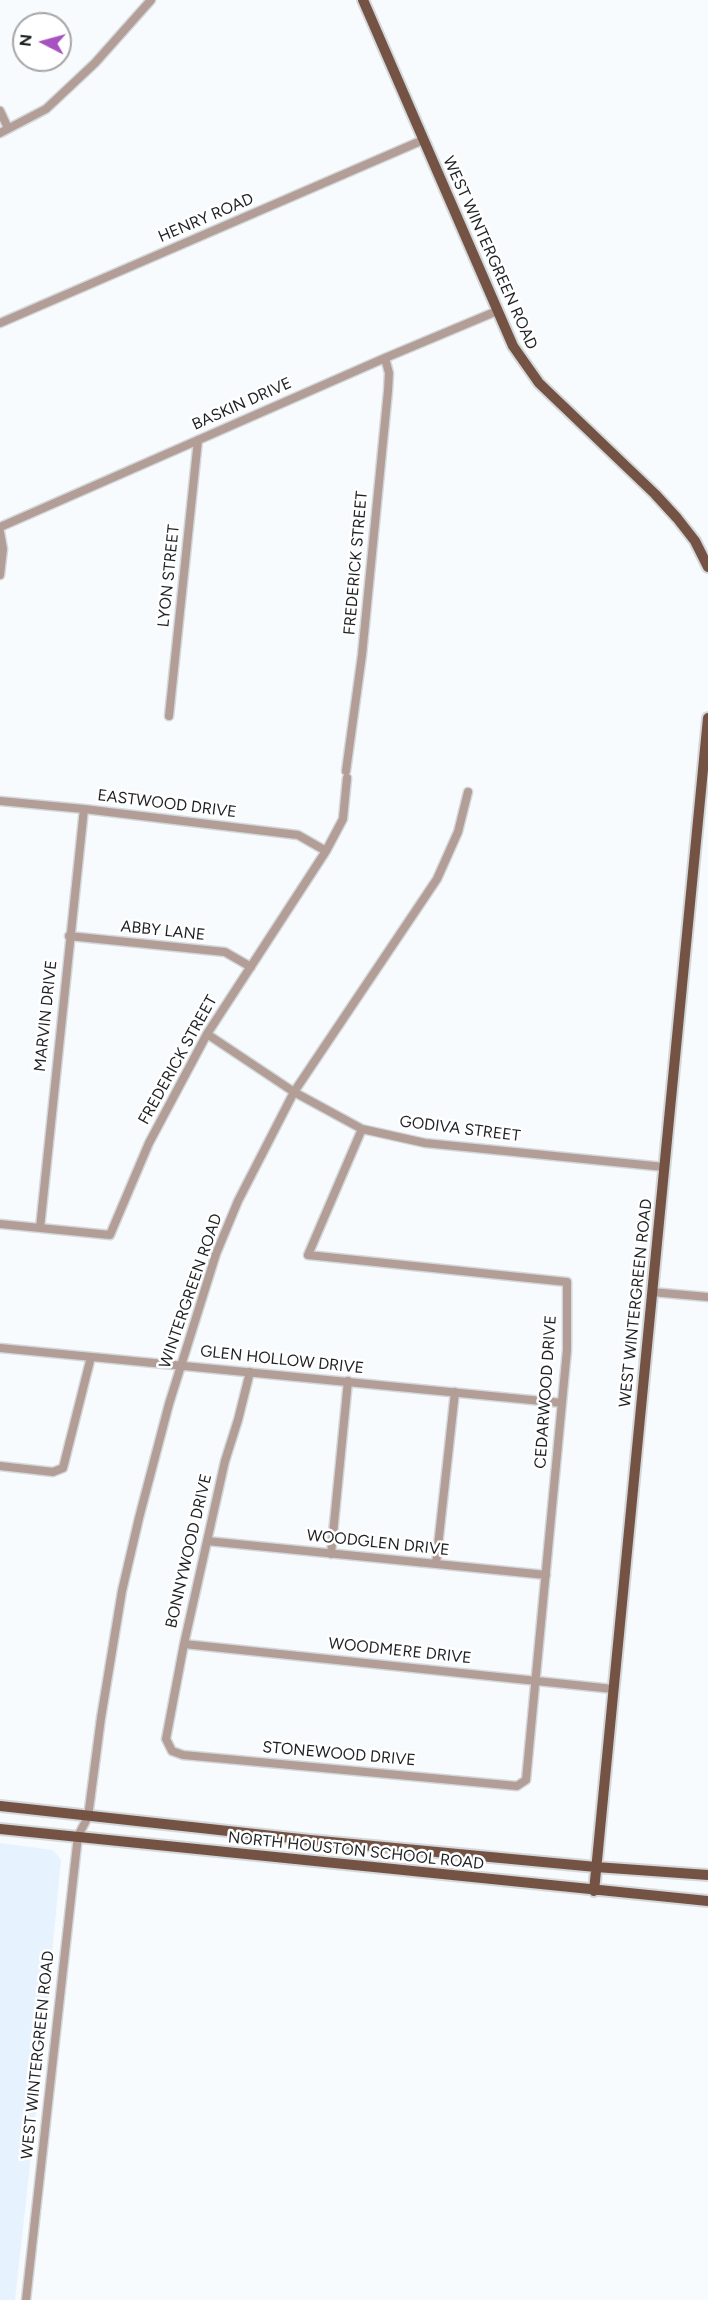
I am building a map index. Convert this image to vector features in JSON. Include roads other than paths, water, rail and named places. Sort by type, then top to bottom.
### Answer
[{"type":"main road","name":"WEST WINTERGREEN ROAD","points":[[363,0],[513,346],[539,383],[656,494],[695,541],[708,567]]},
{"type":"main road","name":"WEST WINTERGREEN ROAD","points":[[594,1891],[664,1167],[703,819],[708,718]]},
{"type":"main road","name":"NORTH HOUSTON SCHOOL ROAD","points":[[0,1806],[88,1817],[596,1867],[708,1875]]},
{"type":"main road","name":"NORTH HOUSTON SCHOOL ROAD","points":[[0,1829],[708,1901]]},
{"type":"street","points":[[0,111],[4,131],[46,109],[95,63],[151,0]]},
{"type":"street","name":"HENRY ROAD","points":[[0,323],[423,140]]},
{"type":"street","name":"BASKIN DRIVE","points":[[0,527],[497,311]]},
{"type":"street","name":"FREDERICK STREET","points":[[0,1224],[110,1235],[149,1143],[207,1034],[326,851],[343,819],[388,391],[389,373],[385,358]]},
{"type":"street","name":"LYON STREET","points":[[169,716],[198,440]]},
{"type":"street","points":[[0,532],[3,549],[0,575]]},
{"type":"street","name":"WINTERGREEN ROAD","points":[[88,1817],[101,1718],[122,1591],[139,1518],[182,1364],[216,1254],[234,1211],[294,1092],[437,879],[458,832],[468,792]]},
{"type":"street","name":"EASTWOOD DRIVE","points":[[0,801],[84,808],[298,835],[326,851]]},
{"type":"street","name":"MARVIN DRIVE","points":[[40,1228],[84,808]]},
{"type":"street","name":"ABBY LANE","points":[[69,936],[225,952],[251,967]]},
{"type":"street","name":"GODIVA STREET","points":[[207,1034],[294,1092],[362,1129],[425,1143],[664,1167]]},
{"type":"street","name":"CEDARWOOD DRIVE","points":[[362,1129],[308,1255],[567,1282],[567,1350],[536,1681],[526,1780],[517,1786]]},
{"type":"street","points":[[652,1292],[708,1298]]},
{"type":"street","name":"GLEN HOLLOW DRIVE","points":[[0,1348],[182,1364],[562,1403]]},
{"type":"street","points":[[0,1467],[53,1472],[63,1468],[91,1357]]},
{"type":"street","name":"BONNYWOOD DRIVE","points":[[166,1739],[184,1644],[225,1461],[250,1372]]},
{"type":"street","points":[[331,1554],[348,1381]]},
{"type":"street","points":[[436,1564],[455,1392]]},
{"type":"street","name":"WOODGLEN DRIVE","points":[[207,1541],[546,1575]]},
{"type":"street","name":"WOODMERE DRIVE","points":[[184,1644],[613,1689]]},
{"type":"street","name":"STONEWOOD DRIVE","points":[[166,1739],[172,1751],[183,1755],[517,1786]]},
{"type":"street","name":"WEST WINTERGREEN ROAD","points":[[26,2300],[78,1836],[88,1817]]}]
